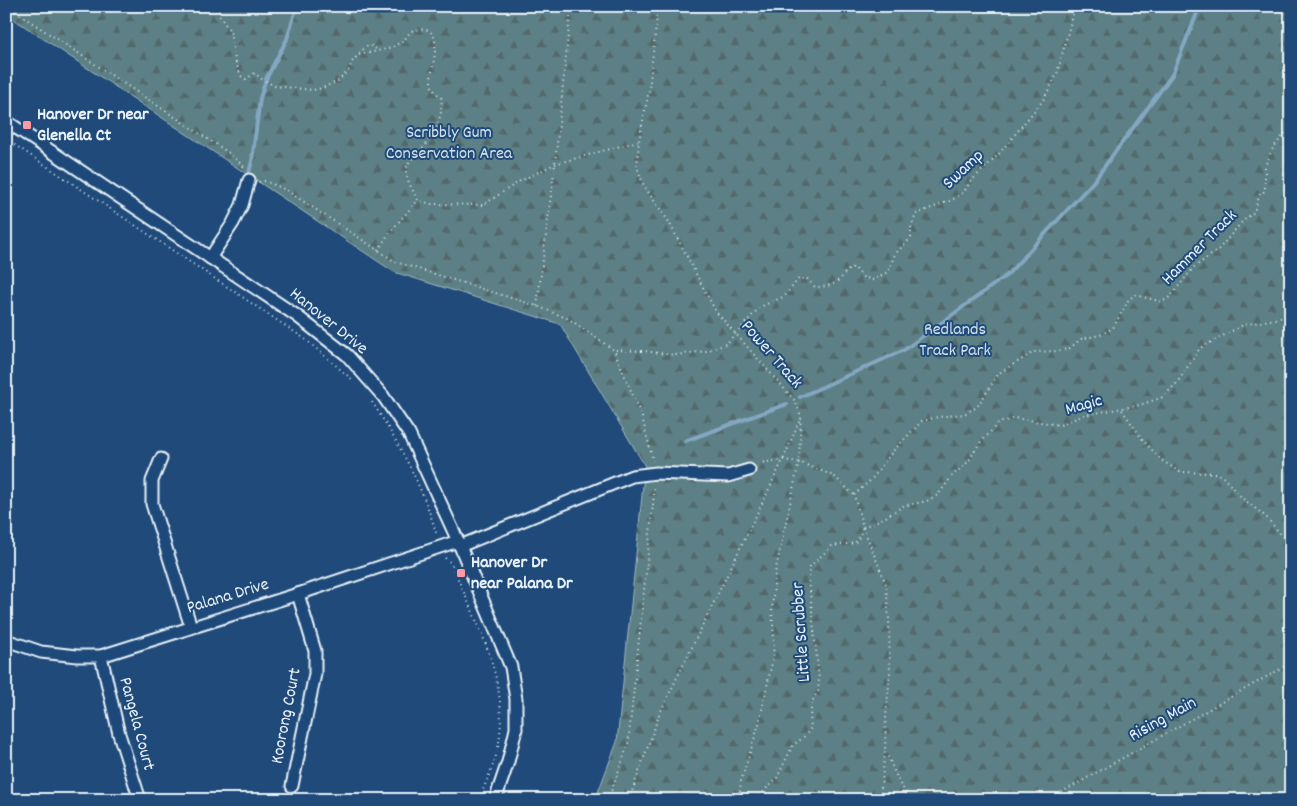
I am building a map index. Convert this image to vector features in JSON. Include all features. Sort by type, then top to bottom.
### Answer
[{"type":"street","name":"Hanover Drive","points":[[6,122],[297,316],[346,355],[383,396],[409,434],[459,544],[511,667],[516,699],[516,729],[508,762],[495,800]]},
{"type":"street","points":[[210,258],[233,223],[242,205],[249,180]]},
{"type":"street","points":[[161,459],[152,481],[152,504],[191,627]]},
{"type":"street","name":"Palana Drive","points":[[6,640],[41,652],[78,656],[101,656],[459,544],[632,476],[656,473],[728,476],[749,470]]},
{"type":"street","name":"Koorong Court","points":[[292,786],[315,674],[315,651],[298,594]]},
{"type":"street","name":"Pangela Court","points":[[101,656],[118,734],[140,800]]},
{"type":"path","points":[[7,6],[229,153],[243,166],[242,176],[257,183],[265,181],[286,190],[396,262],[537,306],[569,320],[614,350],[675,355],[706,351],[726,344],[736,334]]},
{"type":"path","points":[[220,6],[219,15],[230,31],[235,60],[241,76],[246,79],[255,73],[268,83],[313,90],[338,81],[368,45],[378,51]]},
{"type":"path","points":[[537,306],[555,164],[571,6]]},
{"type":"path","name":"Power Track","points":[[658,6],[649,90],[638,141],[637,167],[644,186],[669,222],[716,312],[795,401],[801,416],[799,462],[776,573],[772,610],[773,658],[759,724],[741,781],[739,800]]},
{"type":"path","name":"Swamp","points":[[736,334],[760,307],[785,296],[799,278],[806,279],[815,287],[827,287],[839,280],[847,269],[854,267],[863,277],[874,280],[888,272],[895,254],[911,238],[911,228],[916,214],[952,200],[964,192],[970,182],[998,155],[1044,99],[1057,74],[1075,6]]},
{"type":"path","points":[[358,55],[391,48],[404,40],[411,31],[425,29],[432,33],[435,49],[431,82],[434,91],[441,97],[442,103],[438,126],[422,150],[408,163],[406,171],[418,200]]},
{"type":"path","name":"Hammer Track","points":[[854,495],[871,480],[893,451],[922,421],[964,414],[977,407],[999,373],[1034,352],[1058,351],[1070,348],[1082,339],[1100,335],[1113,328],[1129,299],[1136,295],[1162,302],[1170,297],[1194,267],[1217,251],[1242,222],[1254,212],[1260,194],[1265,191],[1266,166],[1273,148],[1286,132],[1291,133]]},
{"type":"path","points":[[6,139],[305,339],[359,386]]},
{"type":"path","points":[[418,200],[431,204],[483,205],[520,182],[555,164],[638,141]]},
{"type":"path","points":[[378,250],[390,232],[418,200]]},
{"type":"path","name":"Magic","points":[[862,527],[884,518],[903,506],[927,501],[938,495],[952,476],[968,462],[979,444],[998,423],[1014,418],[1060,425],[1084,415],[1140,405],[1163,396],[1176,383],[1200,348],[1215,338],[1243,325],[1291,316]]},
{"type":"path","points":[[608,800],[628,745],[656,473],[642,417],[614,350]]},
{"type":"path","points":[[368,397],[399,446],[418,486],[437,535]]},
{"type":"path","points":[[1121,409],[1143,440],[1161,460],[1180,472],[1216,473],[1222,476],[1242,498],[1266,516],[1291,546]]},
{"type":"path","points":[[629,800],[659,715],[783,460],[801,416]]},
{"type":"path","points":[[749,470],[759,463],[783,460],[799,462],[834,476],[854,495],[862,527],[886,584],[889,619],[890,674],[880,800]]},
{"type":"path","name":"Little Scrubber","points":[[750,800],[776,780],[793,745],[803,738],[811,728],[812,702],[818,691],[819,679],[809,582],[810,566],[832,546],[854,543],[860,536],[862,527]]},
{"type":"path","points":[[442,558],[451,563],[491,658],[500,694],[499,742],[479,800]]},
{"type":"path","name":"Rising Main","points":[[1048,800],[1291,663]]},
{"type":"path","points":[[885,750],[900,784],[912,800]]},
{"type":"green space","name":"Redlands Track Park","points":[[6,6],[1291,6],[1291,800],[595,800],[617,742],[645,466],[560,324],[394,272],[6,14]]},
{"type":"waterway","points":[[248,177],[252,161],[260,98],[266,79],[287,39],[297,6]]},
{"type":"waterway","points":[[800,397],[904,350],[1007,275],[1093,182],[1172,75],[1200,6]]},
{"type":"waterway","points":[[685,441],[787,404]]},
{"type":"place","name":"Hanover Dr near Glenella Ct","points":[[27,125]]},
{"type":"place","name":"Hanover Dr near Palana Dr","points":[[461,573]]},
{"type":"park label","name":"Scribbly Gum Conservation Area","points":[[449,143]]}]
